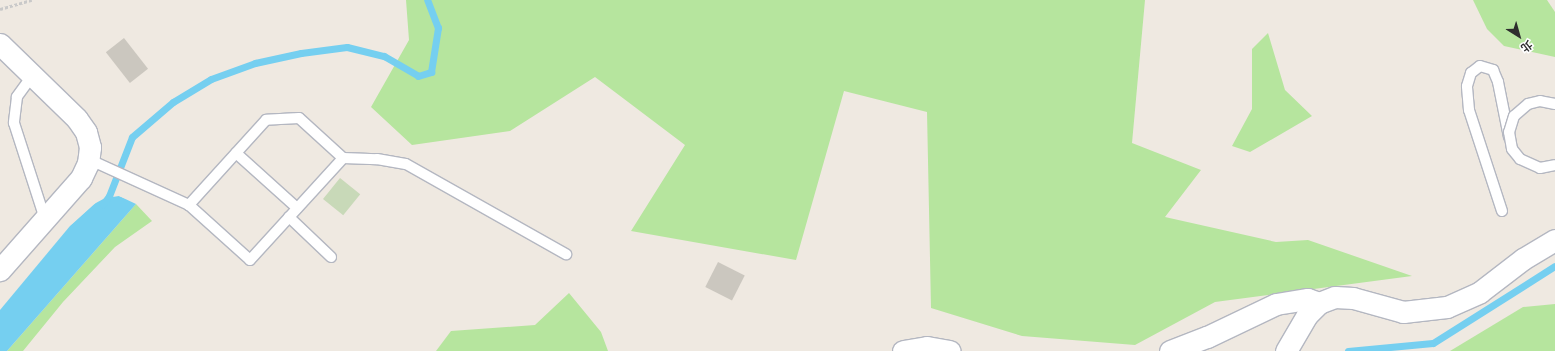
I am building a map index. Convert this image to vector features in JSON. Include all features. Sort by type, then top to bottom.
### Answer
[{"type":"street","points":[[0,44],[77,119],[86,132],[93,161],[82,178],[0,270]]},
{"type":"street","points":[[1286,351],[1302,323],[1319,303],[1335,297],[1353,298],[1403,312],[1448,307],[1480,292],[1523,259],[1555,240]]},
{"type":"street","points":[[1170,351],[1207,337],[1276,304],[1308,299],[1319,303]]},
{"type":"street","points":[[903,351],[927,347],[950,351]]},
{"type":"lane","points":[[1502,210],[1470,110],[1467,86],[1471,73],[1480,66],[1493,70],[1498,82],[1511,147],[1518,158],[1537,168],[1555,165]]},
{"type":"lane","points":[[32,76],[17,97],[14,123],[45,219]]},
{"type":"lane","points":[[1555,104],[1540,101],[1528,104],[1514,116],[1509,132],[1512,149],[1520,159],[1533,166],[1555,165]]},
{"type":"lane","points":[[189,205],[266,120],[299,118],[343,158],[392,160],[413,167],[566,254]]},
{"type":"lane","points":[[236,154],[297,208]]},
{"type":"lane","points":[[93,161],[150,189],[189,205],[250,260],[343,158]]},
{"type":"lane","points":[[289,217],[331,257]]},
{"type":"path","points":[[0,10],[32,0]]},
{"type":"green space","points":[[406,0],[1145,0],[1132,143],[1201,170],[1165,217],[1276,242],[1308,240],[1412,276],[1215,302],[1135,345],[1022,336],[931,308],[927,112],[844,91],[796,260],[631,231],[685,145],[595,77],[510,131],[412,145],[371,107],[409,40]]},
{"type":"green space","points":[[1473,0],[1547,0],[1555,12],[1555,57],[1504,46],[1487,29]]},
{"type":"green space","points":[[1268,33],[1285,90],[1312,116],[1250,152],[1232,146],[1252,109],[1252,49]]},
{"type":"green space","points":[[340,178],[360,194],[343,215],[323,199]]},
{"type":"green space","points":[[136,204],[152,221],[115,247],[63,302],[23,351],[7,351]]},
{"type":"green space","points":[[569,293],[601,332],[608,351],[436,351],[451,331],[535,325]]},
{"type":"green space","points":[[1555,304],[1555,351],[1450,351],[1523,307]]},
{"type":"water","points":[[109,196],[119,196],[136,204],[7,351],[0,351],[0,310],[70,226],[92,205]]},
{"type":"pier","points":[[109,194],[119,194],[137,203],[119,196],[100,199],[70,226],[91,203]]},
{"type":"building","points":[[124,38],[148,69],[130,83],[106,52]]},
{"type":"building","points":[[718,262],[745,276],[732,301],[705,287]]},
{"type":"waterway","points":[[103,204],[109,196],[132,137],[173,102],[211,79],[255,63],[301,53],[347,47],[384,56],[418,76],[431,72],[438,28],[427,0]]},
{"type":"waterway","points":[[1348,351],[1433,343],[1555,266]]}]
